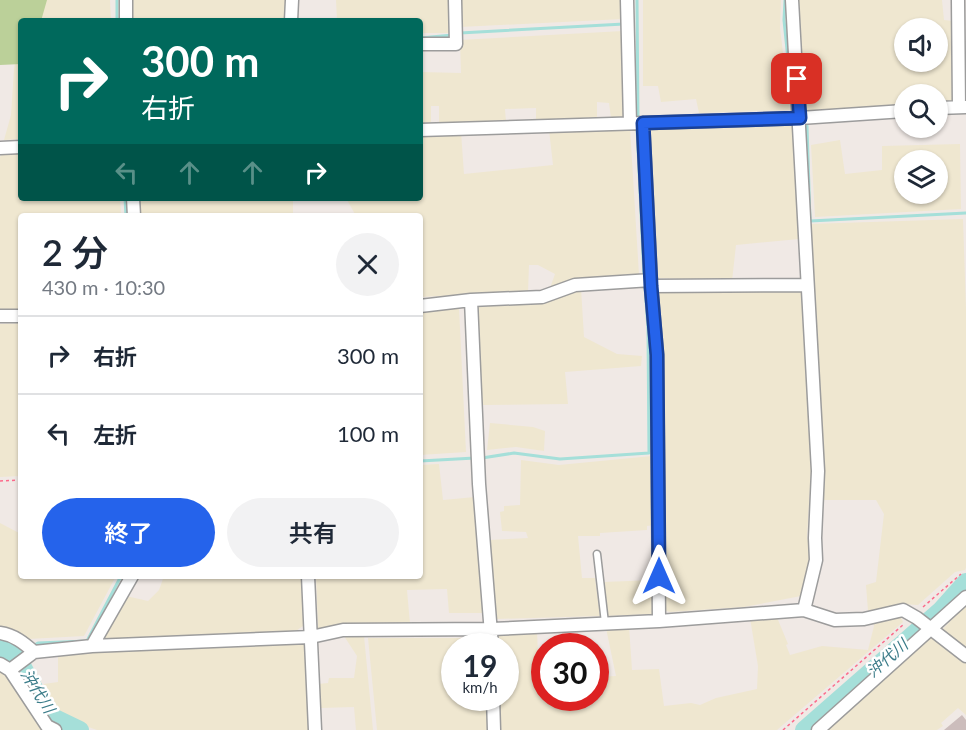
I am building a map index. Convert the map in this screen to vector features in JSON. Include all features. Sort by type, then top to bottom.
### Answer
[{"type":"street","points":[[126,0],[126,18]]},
{"type":"street","points":[[291,18],[292,0]]},
{"type":"street","points":[[423,44],[456,44],[455,0]]},
{"type":"street","points":[[627,0],[657,355],[659,621]]},
{"type":"street","points":[[792,0],[818,471],[816,560],[804,610]]},
{"type":"street","points":[[958,0],[962,107]]},
{"type":"street","points":[[423,130],[800,118],[894,112]]},
{"type":"street","points":[[0,148],[18,147]]},
{"type":"street","points":[[423,306],[471,300],[542,297],[575,285],[651,283],[807,285]]},
{"type":"street","points":[[471,300],[479,484],[492,633]]},
{"type":"street","points":[[0,316],[18,316]]},
{"type":"street","points":[[92,646],[130,579]]},
{"type":"street","points":[[308,579],[315,730]]},
{"type":"street","points":[[818,730],[966,597]]},
{"type":"street","points":[[50,729],[5,667],[34,652],[92,646],[311,637],[342,630],[492,629],[659,621],[804,610],[835,620],[864,619],[903,610],[966,656]]},
{"type":"street","points":[[0,633],[8,634],[21,641],[34,652]]},
{"type":"street","points":[[493,711],[494,730]]},
{"type":"lane","points":[[597,554],[604,623]]},
{"type":"path","points":[[0,481],[18,480]]},
{"type":"path","points":[[783,730],[915,617],[960,574]]},
{"type":"shaded area","points":[[26,0],[110,0],[111,18],[23,18]]},
{"type":"shaded area","points":[[130,0],[286,0],[287,18],[130,18]]},
{"type":"shaded area","points":[[336,0],[448,0],[450,33],[423,33],[423,18],[337,18]]},
{"type":"shaded area","points":[[459,0],[623,0],[623,19],[460,27]]},
{"type":"shaded area","points":[[643,0],[781,0],[780,28],[790,110],[699,113],[696,99],[661,102],[658,86],[643,86]]},
{"type":"shaded area","points":[[798,0],[942,0],[944,18],[894,18],[894,72],[948,72],[948,20],[953,21],[953,102],[948,102],[948,84],[894,84],[894,106],[805,111]]},
{"type":"shaded area","points":[[623,31],[626,117],[611,118],[609,103],[597,102],[597,119],[536,120],[536,108],[505,109],[506,122],[439,123],[439,106],[431,106],[431,122],[423,123],[423,72],[461,73],[460,40]]},
{"type":"shaded area","points":[[18,45],[18,139],[4,140],[11,115]]},
{"type":"shaded area","points":[[795,121],[799,239],[736,245],[732,281],[657,278],[648,126]]},
{"type":"shaded area","points":[[630,128],[639,275],[571,281],[549,291],[555,274],[538,265],[529,265],[528,292],[423,297],[423,213],[354,213],[348,201],[423,201],[423,134],[461,132],[464,174],[553,165],[549,130]]},
{"type":"shaded area","points":[[840,140],[845,174],[882,170],[882,146],[960,144],[961,209],[815,217],[811,145]]},
{"type":"shaded area","points":[[18,153],[18,201],[120,201],[121,213],[18,213],[18,310],[0,310],[0,157],[2,154]]},
{"type":"shaded area","points":[[137,201],[293,201],[293,213],[138,213]]},
{"type":"shaded area","points":[[963,219],[966,309],[966,568],[955,572],[918,605],[901,604],[868,611],[866,585],[876,582],[884,514],[876,500],[823,500],[809,224]]},
{"type":"shaded area","points":[[581,288],[584,337],[617,354],[642,356],[641,366],[565,372],[568,404],[482,405],[475,306]]},
{"type":"shaded area","points":[[801,290],[811,470],[807,538],[812,553],[801,596],[744,607],[666,611],[663,539],[663,354],[658,291]]},
{"type":"shaded area","points":[[459,308],[466,452],[423,455],[423,311]]},
{"type":"shaded area","points":[[18,323],[18,476],[0,477],[0,324]]},
{"type":"shaded area","points":[[490,423],[533,427],[545,431],[544,451],[516,447],[487,450]]},
{"type":"shaded area","points":[[652,456],[655,525],[647,526],[647,530],[600,533],[600,536],[578,536],[582,578],[595,578],[600,616],[496,619],[489,540],[528,538],[526,532],[502,531],[500,512],[504,511],[504,506],[520,505],[521,460],[559,465]]},
{"type":"shaded area","points":[[439,464],[443,500],[475,497],[486,613],[449,613],[447,589],[407,590],[410,624],[318,629],[316,579],[423,579],[423,465]]},
{"type":"shaded area","points":[[0,523],[18,532],[18,579],[114,579],[84,636],[28,639],[8,629],[0,628]]},
{"type":"shaded area","points":[[163,579],[305,579],[307,623],[296,631],[100,640],[126,596],[148,601],[159,590]]},
{"type":"shaded area","points":[[655,580],[656,611],[652,614],[607,616],[603,582]]},
{"type":"shaded area","points":[[966,605],[966,651],[940,632]]},
{"type":"shaded area","points":[[776,615],[790,655],[822,646],[868,650],[874,626],[873,619],[900,615],[903,622],[777,730],[497,730],[497,711],[519,711],[519,633],[512,633],[537,631],[537,633],[531,633],[531,711],[609,711],[609,676],[616,676],[609,633],[606,628],[629,626],[632,670],[659,669],[664,706],[691,703],[700,705],[716,698],[757,689],[758,666],[750,618]]},
{"type":"shaded area","points":[[344,636],[364,636],[373,730],[356,730],[354,707],[320,708],[318,684],[328,683],[329,678],[354,678],[357,656]]},
{"type":"shaded area","points":[[927,637],[932,637],[966,663],[966,715],[958,708],[941,723],[943,726],[937,730],[821,730]]},
{"type":"shaded area","points":[[368,638],[441,638],[441,711],[488,711],[489,730],[377,730]]},
{"type":"shaded area","points":[[299,642],[305,645],[309,730],[97,730],[63,718],[48,702],[44,684],[58,682],[58,654]]},
{"type":"shaded area","points":[[0,668],[8,673],[41,724],[42,730],[0,730]]},
{"type":"green space","points":[[0,0],[47,0],[42,18],[18,18],[18,64],[0,65]]},
{"type":"building","points":[[962,715],[966,720],[966,730],[944,730]]},
{"type":"waterway","points":[[117,0],[117,18]]},
{"type":"waterway","points":[[637,0],[638,121]]},
{"type":"waterway","points":[[785,0],[784,20],[790,79]]},
{"type":"waterway","points":[[460,33],[624,24]]},
{"type":"waterway","points":[[423,38],[453,35]]},
{"type":"waterway","points":[[803,121],[807,126],[810,221],[966,213]]},
{"type":"waterway","points":[[637,128],[644,277]]},
{"type":"waterway","points":[[125,201],[126,213]]},
{"type":"waterway","points":[[482,458],[514,453],[560,459],[649,453],[648,330],[645,286]]},
{"type":"waterway","points":[[423,461],[475,458]]},
{"type":"waterway","points":[[33,646],[38,643],[87,641],[119,579]]},
{"type":"waterway","name":"沖代川","points":[[804,730],[941,610],[966,582]]},
{"type":"waterway","name":"沖代川","points":[[0,648],[17,656],[38,696],[53,717],[80,730]]},
{"type":"waterway","points":[[17,656],[25,651]]},
{"type":"route","points":[[659,576],[657,355],[651,286],[643,123],[800,118],[797,79]]}]
